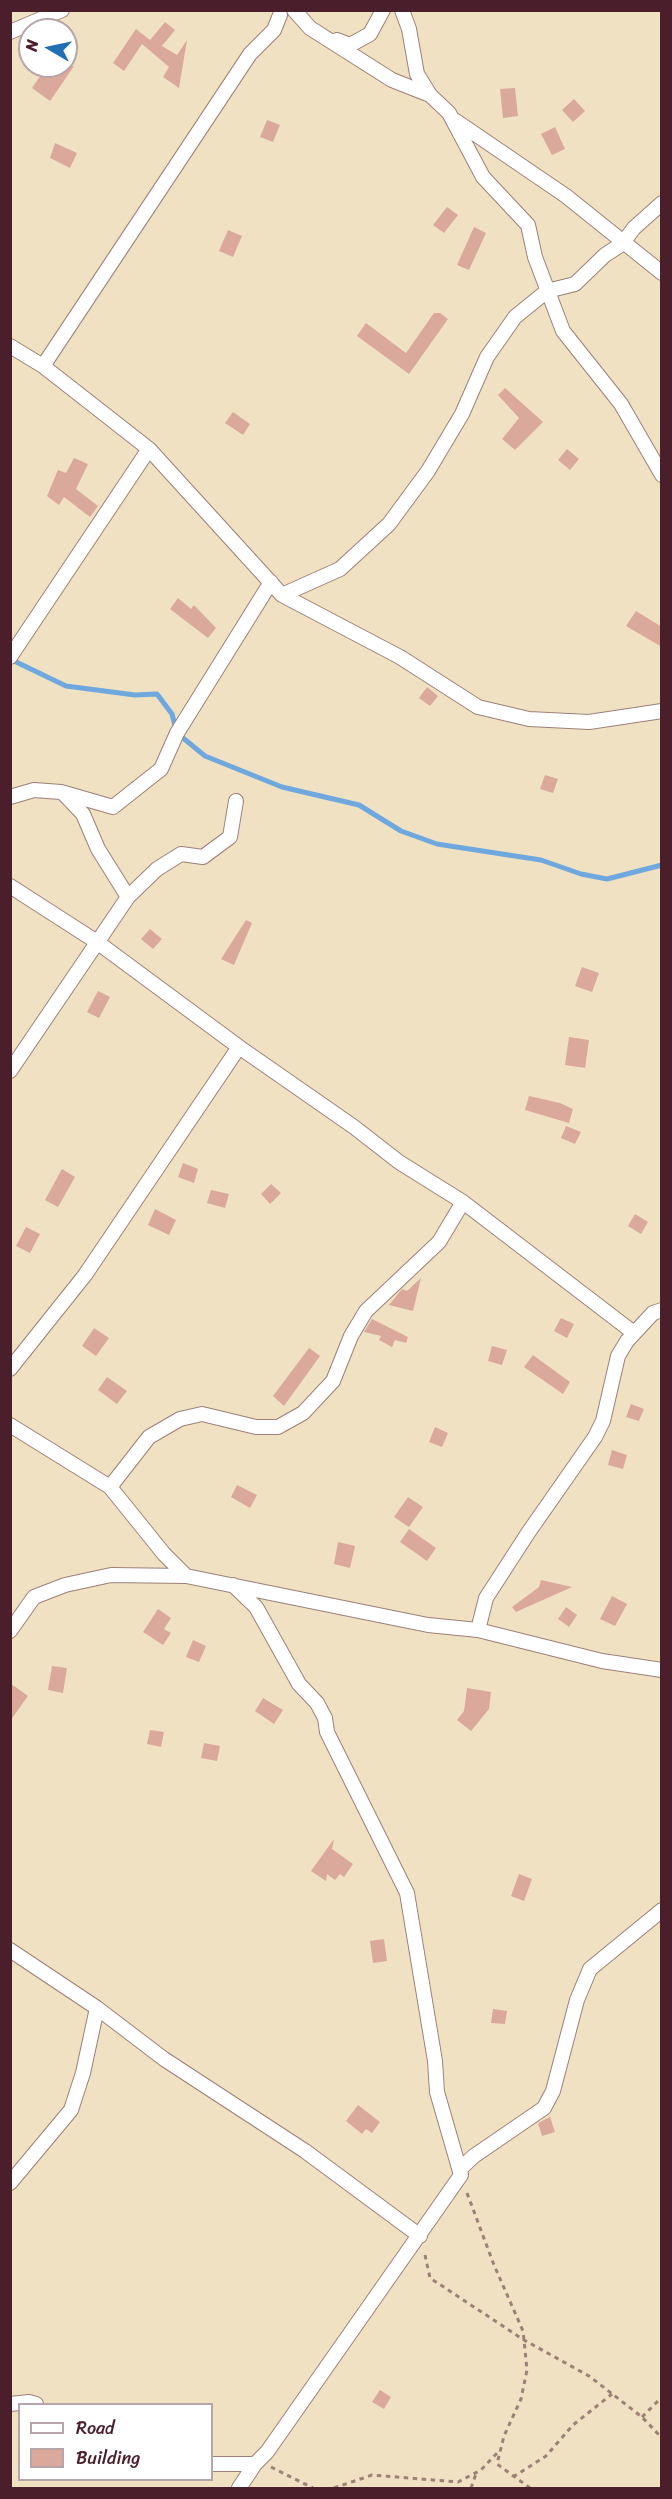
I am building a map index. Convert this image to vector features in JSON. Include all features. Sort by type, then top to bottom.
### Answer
[{"type":"street","points":[[10,32],[62,10]]},
{"type":"street","points":[[294,10],[310,28],[392,80],[430,95]]},
{"type":"street","points":[[44,366],[250,54],[274,30],[278,13],[350,45],[370,34],[383,10]]},
{"type":"street","points":[[402,10],[409,29],[417,74],[430,95],[452,119],[566,196],[622,244],[662,273]]},
{"type":"street","points":[[452,119],[483,177],[528,225],[547,291],[570,344],[621,404],[662,475]]},
{"type":"street","points":[[282,595],[340,569],[389,524],[428,471],[456,424],[493,349],[515,317],[547,291],[575,284],[605,255],[622,244],[634,228],[662,203]]},
{"type":"street","points":[[10,346],[44,366],[149,449],[282,595],[400,657],[478,707],[530,719],[589,722],[662,711]]},
{"type":"street","points":[[10,657],[149,449]]},
{"type":"street","points":[[10,797],[34,790],[62,792],[112,807],[161,769],[177,733],[271,582]]},
{"type":"street","points":[[62,792],[83,814],[98,849],[128,897]]},
{"type":"street","points":[[10,1071],[128,897],[157,869],[181,854],[203,857],[230,837],[236,801]]},
{"type":"street","points":[[10,886],[96,942],[238,1047],[354,1127],[399,1162],[463,1202],[634,1333]]},
{"type":"street","points":[[10,1369],[85,1275],[238,1047]]},
{"type":"street","points":[[110,1487],[149,1437],[180,1419],[202,1414],[256,1427],[278,1427],[303,1413],[333,1381],[351,1336],[366,1311],[439,1242],[463,1202]]},
{"type":"street","points":[[478,1630],[486,1598],[595,1437],[603,1421],[618,1356],[634,1333],[653,1313],[662,1310]]},
{"type":"street","points":[[10,1425],[110,1487],[164,1554],[186,1576]]},
{"type":"street","points":[[10,1630],[34,1598],[65,1585],[111,1575],[186,1576],[428,1625],[478,1630],[602,1661],[662,1670]]},
{"type":"street","points":[[233,1585],[256,1607],[299,1684],[316,1703],[325,1718],[327,1732],[407,1893],[434,2050],[437,2092],[460,2172]]},
{"type":"street","points":[[239,2488],[421,2234],[460,2172],[474,2156],[544,2108],[553,2091],[577,2000],[590,1969],[662,1910]]},
{"type":"street","points":[[10,1950],[96,2008],[164,2059],[305,2151],[421,2234]]},
{"type":"street","points":[[10,2182],[71,2110],[83,2073],[96,2008]]},
{"type":"street","points":[[213,2464],[255,2464]]},
{"type":"path","points":[[334,2488],[372,2475],[458,2482],[476,2473],[498,2451],[521,2399],[527,2370],[524,2340],[460,2172]]},
{"type":"path","points":[[421,2234],[426,2272],[430,2278],[524,2340],[589,2376],[642,2417],[662,2438]]},
{"type":"path","points":[[513,2477],[546,2456],[579,2419],[612,2394]]},
{"type":"path","points":[[642,2417],[662,2397]]},
{"type":"path","points":[[498,2451],[500,2468],[530,2488]]},
{"type":"path","points":[[255,2464],[273,2468],[313,2488]]},
{"type":"path","points":[[471,2488],[476,2473]]},
{"type":"building","points":[[165,22],[175,30],[162,46],[177,55],[187,40],[179,88],[163,77],[169,67],[142,44],[124,71],[113,63],[136,29],[150,40]]},
{"type":"building","points":[[39,78],[66,78],[50,101],[32,88]]},
{"type":"building","points":[[515,88],[518,116],[503,118],[500,89]]},
{"type":"building","points":[[574,99],[585,111],[573,122],[562,110]]},
{"type":"building","points":[[267,120],[280,125],[273,142],[260,137]]},
{"type":"building","points":[[555,127],[565,149],[552,155],[541,134]]},
{"type":"building","points":[[55,143],[77,153],[70,168],[50,158]]},
{"type":"building","points":[[447,207],[458,215],[444,233],[433,225]]},
{"type":"building","points":[[474,227],[486,233],[469,270],[457,265]]},
{"type":"building","points":[[228,230],[242,236],[233,257],[219,251]]},
{"type":"building","points":[[434,313],[440,313],[448,319],[409,374],[357,336],[366,323],[406,353]]},
{"type":"building","points":[[505,388],[543,422],[515,450],[502,439],[519,418],[498,395]]},
{"type":"building","points":[[233,412],[250,424],[243,435],[225,423]]},
{"type":"building","points":[[567,449],[579,459],[570,470],[558,460]]},
{"type":"building","points":[[74,458],[88,464],[76,489],[98,506],[90,517],[64,497],[59,505],[47,496],[58,470],[66,473]]},
{"type":"building","points":[[178,598],[191,609],[194,605],[216,628],[208,638],[170,609]]},
{"type":"building","points":[[636,611],[662,627],[662,647],[626,626]]},
{"type":"building","points":[[427,687],[438,696],[430,706],[419,698]]},
{"type":"building","points":[[545,775],[558,779],[553,793],[540,789]]},
{"type":"building","points":[[246,920],[252,923],[234,965],[221,959]]},
{"type":"building","points":[[150,929],[162,939],[153,949],[141,939]]},
{"type":"building","points":[[582,967],[599,973],[592,992],[575,986]]},
{"type":"building","points":[[98,991],[110,997],[99,1018],[87,1012]]},
{"type":"building","points":[[569,1037],[589,1040],[585,1068],[565,1065]]},
{"type":"building","points":[[529,1096],[560,1103],[573,1109],[569,1123],[525,1110]]},
{"type":"building","points":[[566,1126],[581,1132],[575,1144],[561,1138]]},
{"type":"building","points":[[183,1163],[198,1169],[194,1183],[178,1177]]},
{"type":"building","points":[[62,1169],[75,1177],[58,1207],[45,1200]]},
{"type":"building","points":[[271,1184],[281,1193],[270,1204],[261,1194]]},
{"type":"building","points":[[211,1190],[229,1194],[225,1208],[207,1203]]},
{"type":"building","points":[[155,1209],[176,1220],[169,1235],[148,1225]]},
{"type":"building","points":[[635,1214],[648,1222],[641,1234],[628,1226]]},
{"type":"building","points":[[26,1227],[40,1234],[30,1253],[16,1246]]},
{"type":"building","points":[[421,1278],[413,1311],[389,1305],[402,1289],[407,1291]]},
{"type":"building","points":[[561,1318],[574,1324],[567,1338],[554,1331]]},
{"type":"building","points":[[372,1319],[408,1337],[406,1343],[395,1340],[392,1347],[379,1340],[381,1336],[364,1332]]},
{"type":"building","points":[[94,1328],[109,1338],[96,1356],[82,1346]]},
{"type":"building","points":[[492,1346],[507,1350],[502,1365],[488,1361]]},
{"type":"building","points":[[309,1348],[320,1356],[284,1406],[273,1396]]},
{"type":"building","points":[[533,1355],[570,1382],[563,1394],[524,1367]]},
{"type":"building","points":[[107,1377],[127,1391],[117,1404],[98,1390]]},
{"type":"building","points":[[631,1404],[644,1409],[639,1421],[626,1417]]},
{"type":"building","points":[[435,1427],[448,1433],[442,1447],[429,1442]]},
{"type":"building","points":[[612,1450],[627,1455],[623,1469],[608,1465]]},
{"type":"building","points":[[237,1485],[257,1495],[250,1508],[231,1497]]},
{"type":"building","points":[[408,1497],[423,1507],[409,1527],[394,1517]]},
{"type":"building","points":[[409,1529],[436,1548],[427,1561],[400,1542]]},
{"type":"building","points":[[338,1542],[355,1546],[350,1568],[334,1564]]},
{"type":"building","points":[[541,1580],[572,1587],[516,1612],[512,1607],[539,1587]]},
{"type":"building","points":[[612,1596],[627,1604],[615,1626],[600,1619]]},
{"type":"building","points":[[566,1607],[577,1615],[569,1627],[558,1619]]},
{"type":"building","points":[[158,1609],[171,1618],[164,1629],[171,1633],[163,1645],[143,1632]]},
{"type":"building","points":[[193,1640],[206,1646],[199,1662],[186,1657]]},
{"type":"building","points":[[52,1666],[67,1668],[63,1693],[48,1690]]},
{"type":"building","points":[[10,1683],[28,1696],[10,1721]]},
{"type":"building","points":[[467,1688],[491,1692],[489,1709],[471,1731],[457,1720],[464,1711]]},
{"type":"building","points":[[263,1698],[283,1710],[274,1724],[255,1711]]},
{"type":"building","points":[[150,1730],[164,1732],[161,1747],[147,1744]]},
{"type":"building","points":[[204,1743],[220,1746],[217,1761],[201,1758]]},
{"type":"building","points":[[334,1839],[332,1849],[353,1864],[344,1877],[340,1874],[335,1880],[327,1874],[326,1881],[311,1871]]},
{"type":"building","points":[[519,1874],[532,1879],[524,1901],[511,1896]]},
{"type":"building","points":[[384,1939],[387,1961],[373,1963],[370,1941]]},
{"type":"building","points":[[493,2009],[507,2011],[505,2024],[491,2023]]},
{"type":"building","points":[[358,2105],[380,2122],[372,2133],[366,2129],[362,2134],[346,2121]]},
{"type":"building","points":[[550,2117],[555,2132],[542,2136],[538,2123]]},
{"type":"building","points":[[380,2390],[391,2397],[384,2409],[372,2402]]},
{"type":"waterway","points":[[10,659],[66,686],[135,695],[157,694],[172,714],[177,733],[205,756],[282,787],[359,805],[401,831],[437,844],[541,860],[581,874],[607,879],[662,865]]}]
